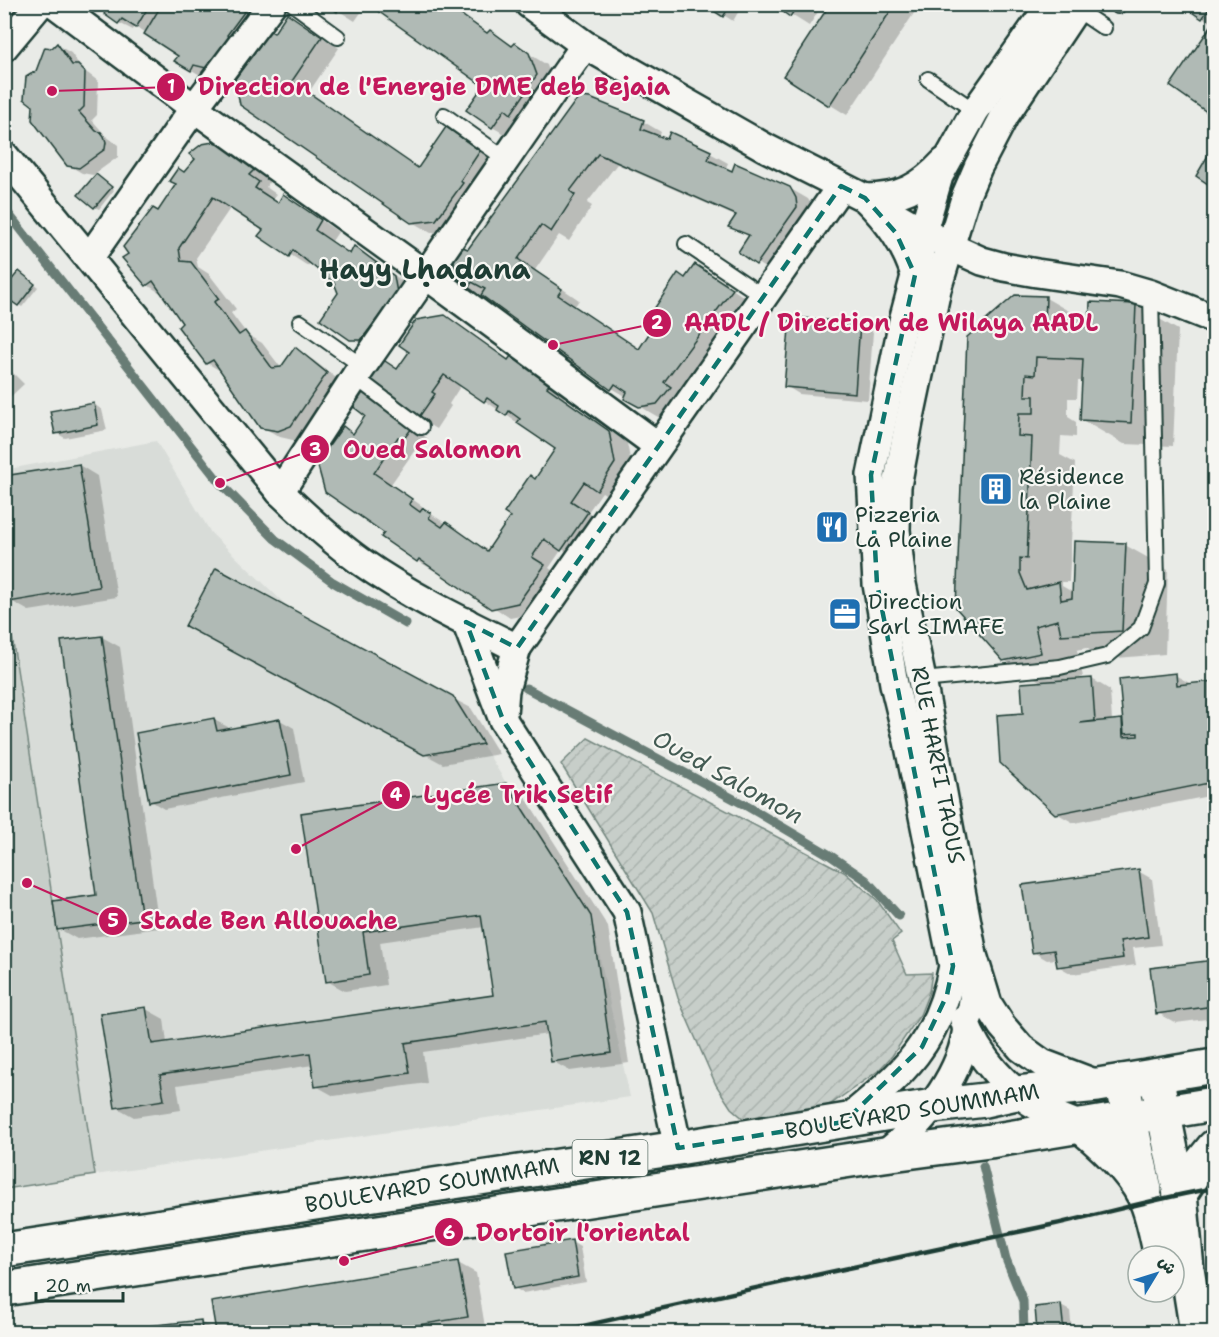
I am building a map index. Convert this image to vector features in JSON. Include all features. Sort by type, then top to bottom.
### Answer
[{"type":"main road","name":"BOULEVARD SOUMMAM","points":[[4,1250],[678,1148],[933,1106],[985,1100],[1017,1092],[1110,1083],[1215,1066]]},
{"type":"main road","points":[[1156,1076],[1180,1194],[1187,1269],[1197,1332]]},
{"type":"main road","points":[[1110,1083],[1130,1117],[1158,1244]]},
{"type":"main road","name":"BOULEVARD SOUMMAM","points":[[4,1289],[990,1141],[1215,1104]]},
{"type":"main road","points":[[1081,1126],[1104,1146],[1134,1180],[1148,1203]]},
{"type":"main road","points":[[1180,1194],[1197,1168],[1215,1147]]},
{"type":"main road","points":[[1170,1304],[1176,1332]]},
{"type":"street","points":[[4,47],[40,4]]},
{"type":"street","points":[[55,4],[658,446]]},
{"type":"street","points":[[90,257],[194,108],[272,4]]},
{"type":"street","points":[[529,4],[585,45],[766,148],[982,261],[1004,267],[1110,284],[1151,294],[1215,319]]},
{"type":"street","name":"RUE HARFI TAOUS","points":[[1059,6],[975,111],[939,176],[923,231],[870,475],[877,584],[894,684],[963,961],[1002,1026],[1021,1048],[1042,1063],[1110,1083]]},
{"type":"street","name":"RUE HARFI TAOUS","points":[[1059,6],[970,186],[950,246],[937,289],[897,486],[896,530],[902,584],[922,680],[963,961],[957,996],[966,1025],[973,1040],[993,1069],[1017,1092],[1041,1108],[1081,1126]]},
{"type":"street","points":[[280,492],[358,372],[585,45]]},
{"type":"street","points":[[4,155],[90,257],[280,492],[319,530],[361,562],[466,622],[517,648]]},
{"type":"street","name":"RUE HARFI TAOUS","points":[[865,198],[886,197],[908,191],[933,173],[950,155]]},
{"type":"street","points":[[503,720],[505,690],[517,648],[840,186]]},
{"type":"street","points":[[865,198],[896,233],[906,250],[915,275]]},
{"type":"street","points":[[466,622],[503,720],[627,912],[678,1148]]},
{"type":"street","name":"RUE HARFI TAOUS","points":[[844,1122],[887,1086],[922,1047],[963,961]]},
{"type":"street","name":"RUE HARFI TAOUS","points":[[885,1155],[933,1106],[958,1059],[966,1034],[966,1025]]},
{"type":"lane","points":[[293,4],[338,37]]},
{"type":"lane","points":[[1059,6],[1104,28]]},
{"type":"lane","points":[[928,79],[975,111]]},
{"type":"lane","points":[[444,114],[507,160]]},
{"type":"lane","points":[[686,244],[763,296]]},
{"type":"lane","points":[[922,680],[1060,668],[1107,656],[1140,628],[1157,584],[1151,294]]},
{"type":"lane","points":[[300,322],[421,428]]},
{"type":"highlighted area","points":[[841,186],[865,198],[896,233],[915,275],[871,475],[877,584],[953,966],[947,995],[922,1047],[844,1122],[678,1148],[627,912],[503,720],[466,622],[517,648]]},
{"type":"shaded area","points":[[156,441],[211,533],[287,606],[453,696],[591,916],[630,1097],[95,1175],[5,591],[4,470]]},
{"type":"shaded area","points":[[5,591],[95,1175],[4,1189]]},
{"type":"shaded area","points":[[588,738],[844,872],[877,900],[901,934],[892,941],[907,974],[932,973],[929,992],[920,1015],[892,1056],[878,1071],[831,1104],[793,1118],[762,1123],[745,1120],[731,1108],[716,1085],[678,998],[653,913],[561,764]]},
{"type":"building","points":[[99,4],[150,4],[136,28],[122,19],[118,24],[104,14],[107,8]]},
{"type":"building","points":[[162,4],[190,4],[194,7],[195,4],[250,4],[227,35],[233,39],[221,60],[215,56],[206,68],[194,65],[191,71],[174,61],[178,56],[144,34]]},
{"type":"building","points":[[326,4],[342,4],[337,12]]},
{"type":"building","points":[[368,4],[446,4],[487,33],[490,30],[512,46],[515,43],[529,53],[537,75],[529,86],[524,83],[520,88],[526,92],[511,114],[505,109],[492,128],[466,110],[483,86]]},
{"type":"building","points":[[703,4],[731,4],[723,17]]},
{"type":"building","points":[[772,4],[798,4],[790,17]]},
{"type":"building","points":[[830,4],[895,4],[829,106],[783,76]]},
{"type":"building","points":[[1180,4],[1212,4],[1202,19]]},
{"type":"building","points":[[287,13],[322,37],[292,81],[418,168],[446,127],[480,151],[460,181],[463,183],[436,220],[411,223],[240,105],[235,79],[269,30],[274,33]]},
{"type":"building","points":[[1214,24],[1214,117],[1170,86]]},
{"type":"building","points":[[57,43],[72,65],[78,65],[85,72],[84,107],[79,112],[96,131],[101,132],[106,142],[105,149],[79,168],[67,166],[32,120],[33,106],[24,99],[26,77],[36,71],[45,47],[52,48]]},
{"type":"building","points":[[581,97],[590,98],[644,120],[641,129],[667,139],[670,132],[711,151],[708,160],[732,171],[735,163],[790,187],[796,198],[797,207],[756,265],[738,252],[749,235],[728,227],[736,215],[598,154],[570,191],[575,195],[551,232],[541,225],[518,259],[562,289],[558,295],[639,349],[660,317],[652,312],[678,273],[685,278],[695,264],[733,289],[664,382],[671,387],[657,404],[639,407],[624,399],[627,392],[615,384],[611,390],[481,295],[485,289],[472,282],[467,290],[455,273],[454,259],[460,246],[468,249],[574,103]]},
{"type":"building","points":[[213,142],[224,145],[254,170],[249,175],[259,182],[255,188],[278,203],[283,194],[321,220],[315,230],[350,254],[354,246],[394,276],[397,293],[361,340],[350,340],[320,319],[338,293],[334,283],[293,250],[289,257],[258,236],[263,230],[213,197],[179,248],[181,261],[191,262],[219,299],[214,302],[239,335],[245,331],[272,368],[281,367],[295,347],[327,373],[291,426],[278,431],[260,428],[213,360],[206,364],[178,327],[182,323],[153,281],[146,286],[122,258],[128,254],[123,247],[153,208],[158,211],[176,184],[169,181],[178,168],[184,172],[195,159],[189,154],[202,144]]},
{"type":"building","points":[[1214,145],[1214,188],[1196,176]]},
{"type":"building","points":[[96,174],[112,187],[94,208],[78,195]]},
{"type":"building","points":[[19,271],[35,284],[18,306],[4,296],[4,289]]},
{"type":"building","name":"Résidence la Plaine","points":[[1015,295],[1046,296],[1045,325],[1089,327],[1090,302],[1136,304],[1131,423],[1080,420],[1083,359],[1036,357],[1035,375],[1026,374],[1025,396],[1034,396],[1034,413],[1019,413],[1018,436],[1032,437],[1027,559],[1020,558],[1020,573],[1027,590],[1059,582],[1061,600],[1072,598],[1074,541],[1126,543],[1122,631],[1061,635],[1058,620],[1035,626],[1041,653],[1003,661],[956,608],[967,337]]},
{"type":"building","points":[[445,315],[508,360],[511,356],[550,383],[547,387],[609,431],[615,463],[597,491],[584,482],[571,501],[588,512],[561,551],[544,539],[532,557],[545,565],[518,603],[491,609],[419,559],[417,562],[381,537],[384,533],[325,492],[317,463],[343,426],[353,434],[365,416],[351,405],[362,389],[412,428],[403,440],[398,437],[374,473],[412,499],[409,504],[420,512],[423,508],[431,513],[429,518],[442,527],[446,522],[487,551],[510,517],[504,513],[530,475],[535,479],[555,449],[517,423],[520,419],[509,411],[506,416],[497,410],[499,406],[487,398],[484,402],[444,375],[432,392],[435,394],[417,420],[367,382],[382,359],[397,369],[409,352],[399,345],[416,320]]},
{"type":"building","points":[[790,317],[860,323],[855,393],[784,387]]},
{"type":"building","points":[[94,403],[98,425],[55,434],[50,411]]},
{"type":"building","points":[[79,464],[99,587],[9,602],[4,570],[4,476]]},
{"type":"building","points":[[216,568],[453,696],[483,744],[424,755],[185,626]]},
{"type":"building","points":[[102,636],[142,919],[57,930],[53,901],[96,895],[61,641]]},
{"type":"building","points":[[1176,673],[1177,685],[1214,681],[1214,782],[1055,814],[1000,763],[997,715],[1023,713],[1021,683],[1092,678],[1095,721],[1080,723],[1122,719],[1123,737],[1138,736],[1138,733],[1124,734],[1119,679]]},
{"type":"building","points":[[214,718],[217,731],[280,719],[291,775],[149,802],[136,733]]},
{"type":"building","points":[[506,783],[591,916],[611,1053],[551,1062],[545,1022],[405,1043],[410,1073],[315,1087],[310,1053],[160,1075],[164,1100],[115,1108],[100,1014],[146,1007],[152,1044],[493,995],[481,915],[363,932],[369,975],[326,982],[301,813]]},
{"type":"building","points":[[1139,869],[1148,937],[1120,941],[1123,958],[1057,967],[1054,950],[1032,953],[1022,885]]},
{"type":"building","points":[[1214,960],[1214,1006],[1156,1014],[1150,968]]},
{"type":"building","points":[[572,1240],[578,1277],[513,1289],[506,1251]]},
{"type":"building","points":[[458,1261],[468,1317],[375,1332],[216,1332],[211,1302]]},
{"type":"building","points":[[1061,1304],[1064,1332],[1037,1332],[1035,1307]]},
{"type":"building","points":[[201,1320],[202,1332],[112,1332],[112,1330]]},
{"type":"waterway","name":"Oued Salomon","points":[[4,208],[220,483],[275,539],[333,582],[406,624]]},
{"type":"waterway","name":"Oued Salomon","points":[[526,688],[745,805],[828,854],[866,880],[899,916]]},
{"type":"waterway","name":"Oued Salomon","points":[[983,1166],[1006,1259],[1023,1301],[1024,1332]]},
{"type":"railway","points":[[556,1332],[1214,1188]]},
{"type":"place","name":"Direction de l'Energie DME deb Bejaia","points":[[52,91]]},
{"type":"place","name":"AADL / Direction de Wilaya AADL","points":[[553,345]]},
{"type":"place","name":"Oued Salomon","points":[[220,483]]},
{"type":"place","name":"Résidence la Plaine","points":[[996,489]]},
{"type":"place","name":"Pizzeria La Plaine","points":[[832,527]]},
{"type":"place","name":"Direction Sarl SIMAFE","points":[[845,614]]},
{"type":"place","name":"Lycée Trik Setif","points":[[296,849]]},
{"type":"place","name":"Stade Ben Allouache","points":[[27,883]]},
{"type":"place","name":"Dortoir l'oriental","points":[[344,1261]]},
{"type":"district","name":"Ḥayy Lḥaḍana","points":[[425,269]]}]
